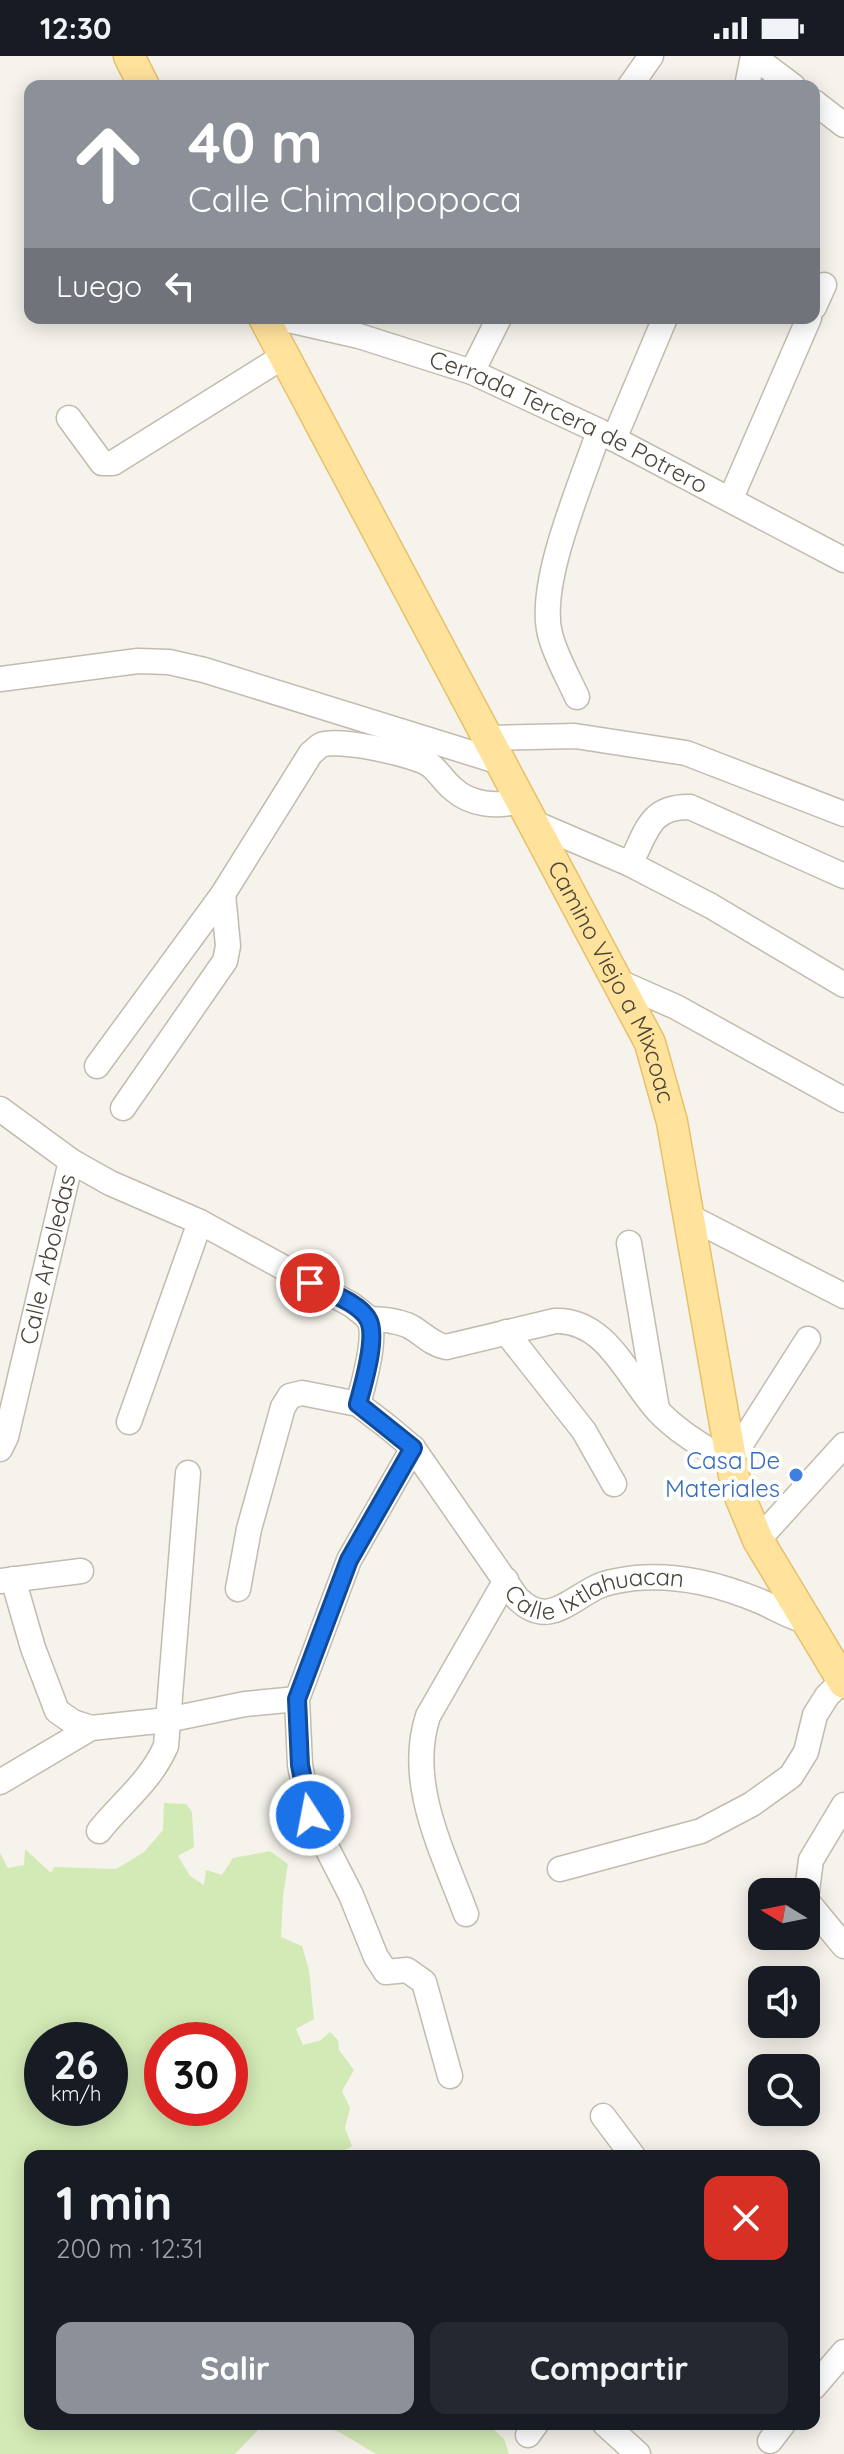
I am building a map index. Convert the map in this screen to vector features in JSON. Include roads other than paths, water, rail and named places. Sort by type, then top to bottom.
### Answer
[{"type":"main road","points":[[129,56],[141,80]]},
{"type":"main road","name":"Camino Viejo a Mixcoac","points":[[267,324],[650,1043],[672,1122],[690,1217],[729,1463],[744,1512],[758,1540],[843,1680]]},
{"type":"street","points":[[634,80],[651,56]]},
{"type":"street","points":[[748,80],[753,56],[785,80]]},
{"type":"street","points":[[820,107],[844,125]]},
{"type":"street","name":"Cerrada Tercera de Potrero","points":[[306,324],[359,336],[472,372],[731,498],[844,560]]},
{"type":"street","points":[[472,372],[496,324]]},
{"type":"street","points":[[577,697],[550,634],[548,606],[558,555],[606,435],[662,324]]},
{"type":"street","points":[[731,498],[806,324]]},
{"type":"street","points":[[69,418],[102,463],[113,463],[284,356]]},
{"type":"street","points":[[0,679],[138,661],[169,662],[494,750],[575,736],[686,753],[844,814]]},
{"type":"street","points":[[97,1066],[223,894],[311,753],[321,745],[338,743],[411,756],[430,765],[453,790],[469,801],[527,811],[711,906],[844,985]]},
{"type":"street","points":[[630,864],[657,814],[673,807],[690,807],[844,876]]},
{"type":"street","points":[[123,1108],[225,961],[228,946],[223,894]]},
{"type":"street","points":[[617,981],[676,1007],[844,1100]]},
{"type":"street","points":[[0,1109],[71,1161],[110,1183],[200,1222],[352,1305],[368,1319],[371,1331],[367,1366],[358,1404],[302,1393],[290,1396],[283,1407],[249,1529],[238,1589]]},
{"type":"street","name":"Calle Arboledas","points":[[0,1449],[6,1437],[71,1161]]},
{"type":"street","points":[[690,1217],[844,1296]]},
{"type":"street","points":[[129,1422],[200,1222]]},
{"type":"street","points":[[629,1243],[658,1411]]},
{"type":"street","points":[[368,1319],[388,1319],[410,1326],[437,1345],[446,1347],[555,1321],[583,1325],[593,1330],[605,1343],[658,1411],[678,1430],[729,1463],[808,1339]]},
{"type":"street","points":[[506,1332],[584,1431],[614,1484]]},
{"type":"street","name":"Calle Ixtlahuacan","points":[[358,1404],[413,1448],[524,1605],[539,1612],[552,1612],[599,1586],[616,1581],[683,1579],[708,1582],[732,1590],[793,1618],[807,1621]]},
{"type":"street","points":[[758,1540],[844,1445]]},
{"type":"street","points":[[413,1448],[349,1560],[297,1699],[300,1765],[310,1815],[351,1895],[376,1957],[386,1972],[407,1970],[424,1982],[450,2076]]},
{"type":"street","points":[[99,1831],[120,1804],[156,1768],[166,1746],[188,1473]]},
{"type":"street","points":[[81,1571],[6,1580],[57,1711],[73,1722],[91,1728],[167,1720],[245,1704],[297,1699]]},
{"type":"street","points":[[466,1914],[439,1843],[422,1786],[422,1736],[428,1716],[506,1580]]},
{"type":"street","points":[[560,1869],[701,1831],[752,1804],[791,1776],[806,1752],[815,1715],[843,1680]]},
{"type":"street","points":[[0,1782],[91,1728]]},
{"type":"street","points":[[809,1878],[811,1860],[844,1805]]},
{"type":"street","points":[[820,1916],[844,1946]]},
{"type":"street","points":[[603,2116],[628,2150]]},
{"type":"street","points":[[820,2380],[844,2352]]},
{"type":"street","points":[[612,2430],[638,2454]]},
{"type":"place","name":"Casa De Materiales","points":[[796,1475]]}]
